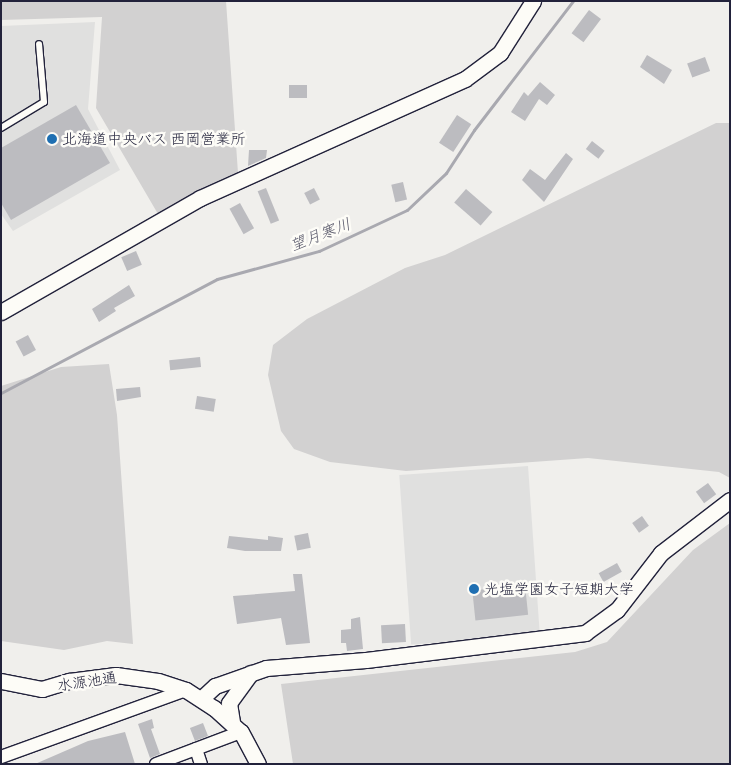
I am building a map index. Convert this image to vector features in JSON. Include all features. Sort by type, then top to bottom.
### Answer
[{"type":"street","points":[[1,312],[200,198],[465,79],[500,52],[533,1]]},
{"type":"street","points":[[202,698],[215,686],[251,673],[586,633],[616,610],[661,553],[730,500]]},
{"type":"street","points":[[156,764],[196,749],[236,727],[229,703],[251,673]]},
{"type":"street","name":"水源池通","points":[[1,681],[42,689],[69,681],[116,675],[158,681],[186,690],[202,698],[236,727],[258,764]]},
{"type":"street","points":[[1,757],[186,690]]},
{"type":"street","points":[[196,749],[201,764]]},
{"type":"lane","points":[[1,128],[44,102],[39,44]]},
{"type":"shaded area","points":[[1,1],[226,1],[238,173],[158,214],[96,108],[102,17],[1,20]]},
{"type":"shaded area","name":"北海道中央バス 西岡営業所","points":[[95,22],[88,109],[120,170],[13,231],[1,214],[1,26]]},
{"type":"shaded area","points":[[716,123],[730,123],[730,478],[719,472],[588,458],[406,471],[330,462],[294,449],[281,431],[268,375],[273,345],[307,319],[405,268],[445,255]]},
{"type":"shaded area","points":[[109,364],[117,415],[133,644],[107,641],[64,650],[1,641],[1,386],[61,367]]},
{"type":"shaded area","name":"光塩学園女子短期大学","points":[[528,466],[540,636],[411,645],[399,475]]},
{"type":"shaded area","points":[[730,523],[730,764],[293,764],[281,684],[575,652],[607,642],[693,550]]},
{"type":"building","points":[[589,10],[601,19],[584,42],[572,33]]},
{"type":"building","points":[[647,55],[672,70],[664,84],[640,67]]},
{"type":"building","points":[[705,57],[710,71],[692,78],[687,63]]},
{"type":"building","points":[[540,82],[555,95],[547,105],[539,99],[525,121],[511,112],[524,92],[528,96]]},
{"type":"building","points":[[289,85],[307,85],[307,98],[289,98]]},
{"type":"building","points":[[76,105],[110,163],[11,220],[1,203],[1,148]]},
{"type":"building","points":[[457,115],[471,124],[453,152],[439,143]]},
{"type":"building","points":[[592,141],[605,151],[598,159],[586,149]]},
{"type":"building","points":[[249,150],[267,150],[266,158],[248,166]]},
{"type":"building","points":[[566,153],[573,159],[544,202],[522,180],[530,169],[545,180]]},
{"type":"building","points":[[403,182],[407,200],[395,202],[391,185]]},
{"type":"building","points":[[266,188],[279,220],[271,224],[258,191]]},
{"type":"building","points":[[314,188],[320,200],[310,205],[304,193]]},
{"type":"building","points":[[466,189],[492,212],[481,226],[454,203]]},
{"type":"building","points":[[240,203],[254,228],[244,234],[230,209]]},
{"type":"building","points":[[136,251],[142,265],[127,271],[121,257]]},
{"type":"building","points":[[129,285],[135,296],[114,308],[116,311],[99,322],[92,309]]},
{"type":"building","points":[[28,335],[36,350],[24,357],[16,342]]},
{"type":"building","points":[[200,357],[201,367],[170,370],[169,360]]},
{"type":"building","points":[[140,387],[141,397],[117,401],[116,389]]},
{"type":"building","points":[[197,396],[216,399],[214,412],[195,409]]},
{"type":"building","points":[[708,483],[716,494],[704,503],[696,492]]},
{"type":"building","points":[[642,516],[649,526],[639,533],[632,523]]},
{"type":"building","points":[[308,533],[311,548],[297,550],[294,536]]},
{"type":"building","points":[[229,536],[268,540],[268,536],[283,538],[281,551],[245,551],[227,548]]},
{"type":"building","points":[[617,563],[622,572],[603,582],[599,573]]},
{"type":"building","points":[[293,574],[302,574],[310,643],[286,645],[281,618],[237,624],[233,596],[295,591]]},
{"type":"building","points":[[525,585],[528,615],[475,620],[472,591]]},
{"type":"building","points":[[360,617],[363,649],[347,651],[346,643],[341,643],[341,630],[351,629],[351,619]]},
{"type":"building","points":[[405,624],[406,642],[382,643],[381,625]]},
{"type":"building","points":[[152,719],[154,728],[151,729],[160,754],[150,758],[138,724]]},
{"type":"building","points":[[203,723],[208,736],[195,741],[190,728]]},
{"type":"building","points":[[125,732],[135,764],[35,764],[88,741]]},
{"type":"waterway","name":"望月寒川","points":[[1,393],[217,279],[319,251],[407,210],[446,173],[474,130],[573,1]]},
{"type":"place","name":"北海道中央バス 西岡営業所","points":[[52,139]]},
{"type":"place","name":"光塩学園女子短期大学","points":[[474,589]]}]
